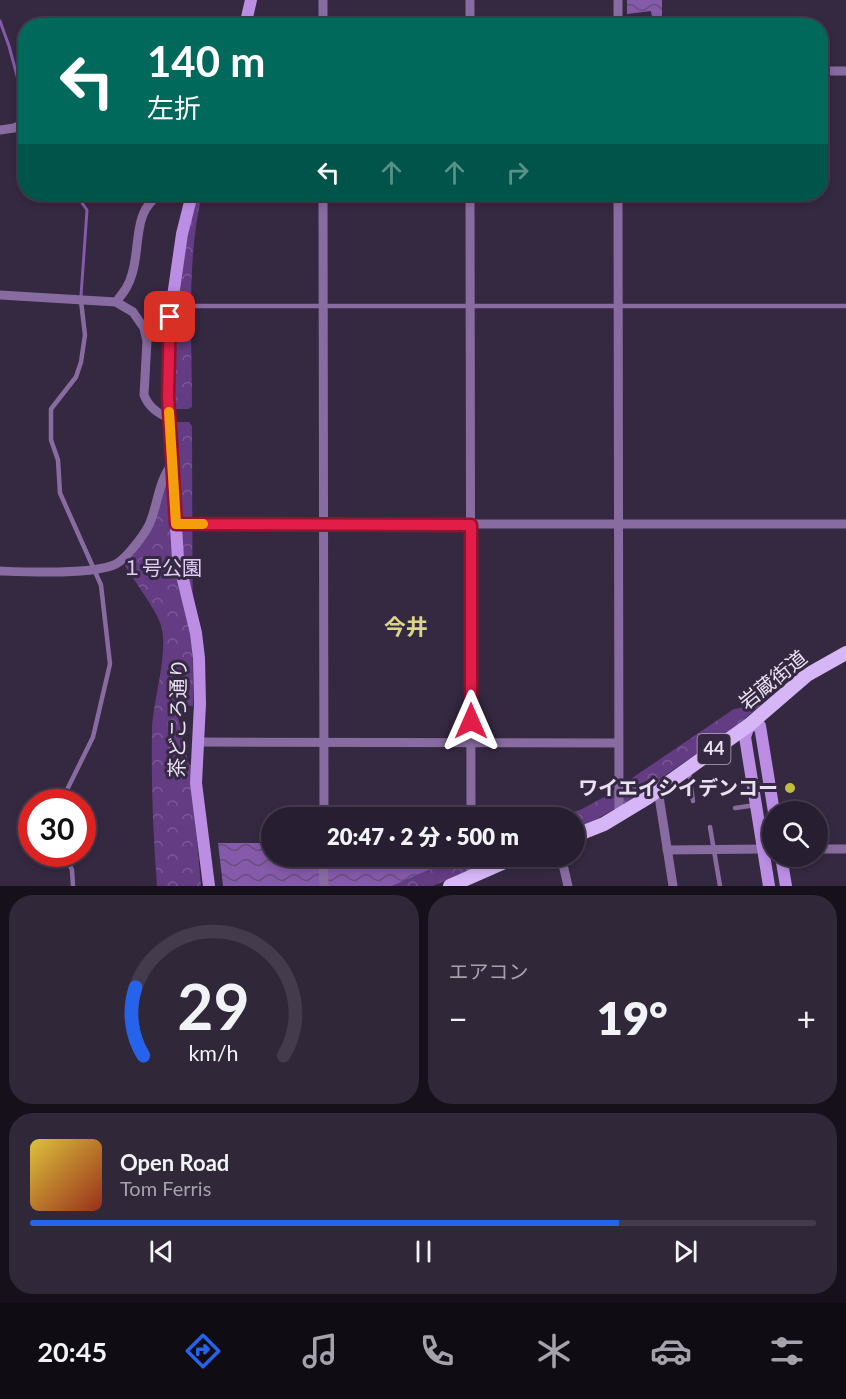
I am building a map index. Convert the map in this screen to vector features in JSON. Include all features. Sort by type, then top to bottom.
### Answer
[{"type":"main road","name":"岩蔵街道","points":[[585,831],[619,816],[658,790],[749,724],[807,675],[846,653]]},
{"type":"main road","points":[[450,886],[472,881],[498,867]]},
{"type":"street","points":[[247,18],[251,0]]},
{"type":"street","points":[[323,0],[323,18]]},
{"type":"street","points":[[470,0],[470,18]]},
{"type":"street","points":[[618,0],[618,18]]},
{"type":"street","points":[[828,71],[846,71]]},
{"type":"street","points":[[0,130],[18,126]]},
{"type":"street","points":[[116,302],[129,285],[142,214],[150,201]]},
{"type":"street","name":"茶どころ通り","points":[[190,201],[182,234],[171,306],[168,364],[179,567],[198,643],[200,674],[197,795],[209,886]]},
{"type":"street","points":[[323,201],[324,807]]},
{"type":"street","points":[[470,201],[471,807]]},
{"type":"street","points":[[618,201],[619,816]]},
{"type":"street","points":[[0,295],[116,302],[133,312],[144,328],[147,341],[144,395],[156,412],[170,419]]},
{"type":"street","points":[[0,571],[95,570],[117,564],[145,533],[165,473],[172,464]]},
{"type":"street","points":[[176,524],[322,526],[846,524]]},
{"type":"street","points":[[762,843],[746,737],[749,724],[760,726],[772,801]]},
{"type":"street","points":[[198,742],[618,743]]},
{"type":"street","points":[[658,790],[673,886]]},
{"type":"street","points":[[667,850],[762,849]]},
{"type":"street","points":[[828,849],[846,849]]},
{"type":"street","points":[[323,867],[324,886]]},
{"type":"street","points":[[564,867],[568,886]]},
{"type":"street","points":[[766,867],[769,886]]},
{"type":"street","points":[[783,867],[786,886]]},
{"type":"lane","points":[[67,789],[93,737],[110,664],[103,593],[60,493],[58,460],[51,440],[51,409],[76,377],[81,362],[85,335],[81,301]]},
{"type":"lane","points":[[171,306],[846,306]]},
{"type":"lane","points":[[688,767],[693,801]]},
{"type":"lane","points":[[735,808],[756,805]]},
{"type":"lane","points":[[710,827],[720,886]]},
{"type":"lane","points":[[71,867],[73,886]]},
{"type":"green space","points":[[194,201],[201,201],[192,273],[192,407],[188,409],[176,409],[171,405],[171,332]]},
{"type":"green space","name":"１号公園","points":[[177,422],[189,422],[192,426],[193,706],[175,704],[189,765],[193,764],[201,886],[157,886],[152,730],[162,662],[163,636],[161,625],[154,611],[125,566],[127,560],[152,528],[174,455],[173,425]]},
{"type":"green space","points":[[762,704],[736,726],[627,802],[585,824],[585,807],[604,797],[734,709]]},
{"type":"green space","points":[[435,867],[476,867],[433,886],[392,886]]},
{"type":"water","points":[[627,0],[662,0],[662,18],[652,18],[651,11],[627,14]]},
{"type":"water","points":[[218,843],[261,843],[261,867],[435,867],[392,886],[223,886]]},
{"type":"waterway","points":[[0,21],[18,79]]},
{"type":"waterway","points":[[81,201],[87,210],[81,296]]},
{"type":"slow traffic","points":[[169,412],[176,524],[203,524]]},
{"type":"place","name":"ワイエイシイデンコー","points":[[790,788]]},
{"type":"district","name":"今井","points":[[406,627]]},
{"type":"route","points":[[170,317],[168,396],[176,524],[471,525],[471,721]]}]
